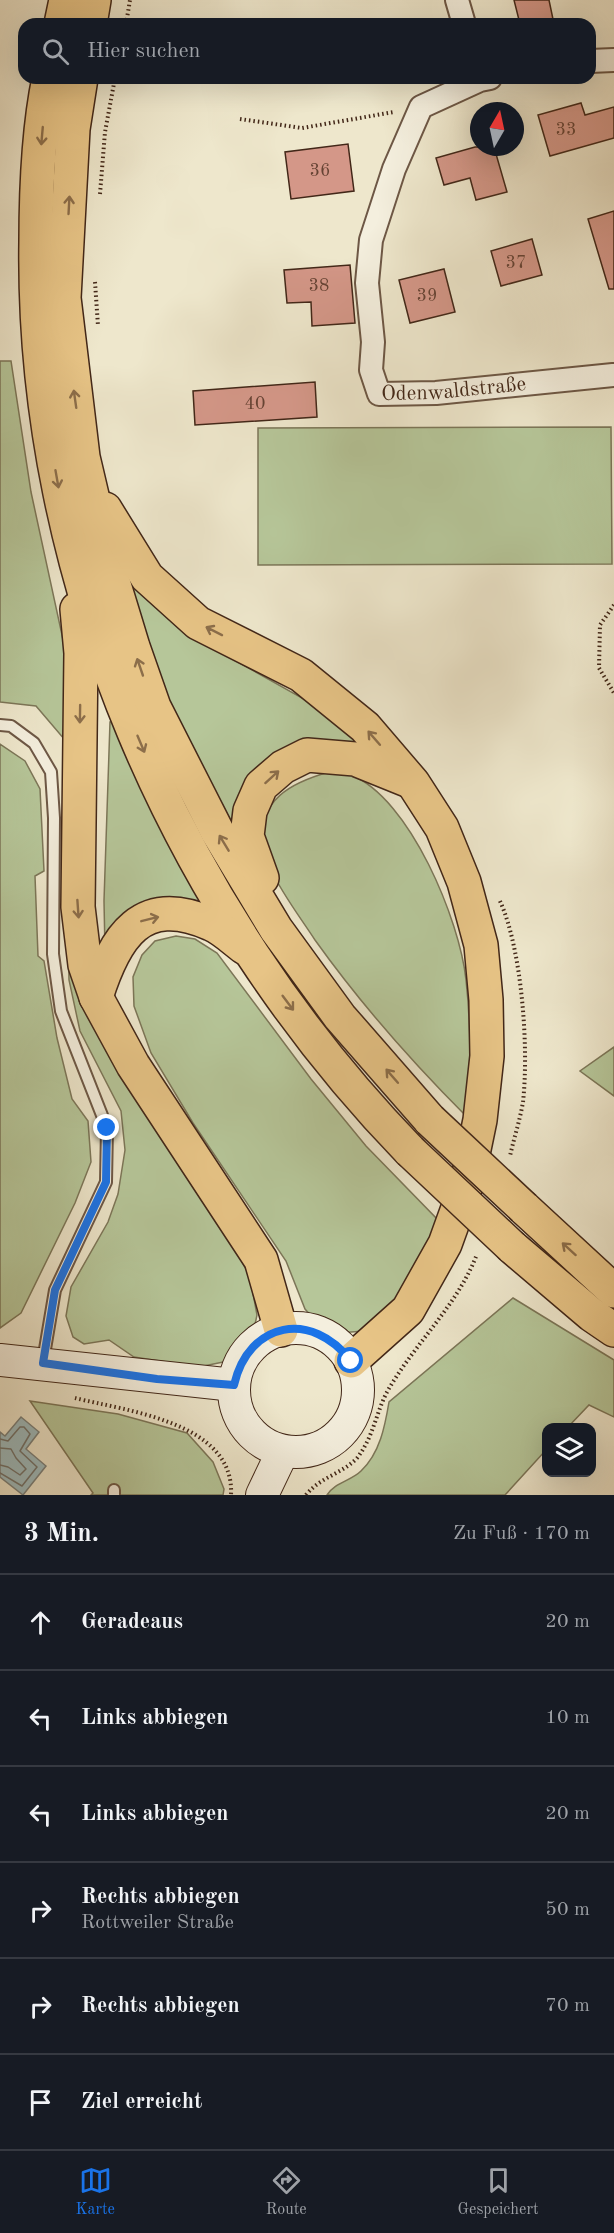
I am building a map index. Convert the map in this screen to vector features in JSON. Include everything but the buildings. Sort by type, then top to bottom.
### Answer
[{"type":"highway","points":[[62,18],[66,0]]},
{"type":"highway","points":[[91,18],[94,0]]},
{"type":"highway","points":[[48,84],[36,201],[35,296],[46,424],[72,551],[99,637],[175,823],[255,954],[364,1103],[410,1151],[512,1247],[592,1315],[614,1330]]},
{"type":"highway","points":[[80,84],[73,129],[64,298],[83,457],[109,568],[154,707],[217,831],[276,929],[340,1017],[430,1120],[614,1291]]},
{"type":"highway","points":[[83,457],[106,512],[147,577],[198,623],[301,675],[365,727],[413,783],[442,828],[464,882],[481,945],[486,1000],[487,1056],[480,1119],[467,1183],[445,1244],[408,1310],[351,1361]]},
{"type":"highway","points":[[72,551],[81,653],[78,907],[85,965],[96,997],[133,1065],[261,1260],[280,1330]]},
{"type":"highway","points":[[276,929],[247,836],[250,811],[261,786],[283,767],[307,755],[355,759],[413,783]]},
{"type":"highway","points":[[96,997],[107,963],[119,941],[142,920],[177,913],[212,924],[255,954]]},
{"type":"main road","points":[[301,1329],[321,1334],[339,1345],[351,1361],[358,1380],[358,1400],[351,1420],[339,1435],[322,1447],[303,1452],[283,1451],[266,1444],[247,1427],[235,1403],[234,1385],[238,1367],[249,1350],[263,1338],[280,1330],[301,1329]]},
{"type":"main road","points":[[0,1360],[43,1363],[157,1379],[234,1385]]},
{"type":"main road","points":[[262,1495],[283,1451]]},
{"type":"street","points":[[456,0],[462,18]]},
{"type":"street","points":[[596,61],[614,60]]},
{"type":"street","points":[[421,107],[472,84]]},
{"type":"street","name":"Odenwaldstraße","points":[[421,107],[394,169],[371,240],[367,283],[373,342],[371,370],[379,394],[436,393],[613,375]]},
{"type":"lane","points":[[0,725],[11,726],[34,743],[51,772],[54,818],[53,954],[61,1011],[107,1128],[106,1182],[55,1290],[43,1363]]},
{"type":"path","points":[[127,18],[130,0]]},
{"type":"path","points":[[100,201],[105,132],[115,84]]},
{"type":"path","points":[[240,119],[302,128],[421,107]]},
{"type":"path","points":[[94,270],[99,337]]},
{"type":"path","points":[[614,604],[600,625],[599,668],[614,693]]},
{"type":"path","points":[[498,896],[508,917],[524,1007],[523,1101],[509,1164]]},
{"type":"path","points":[[306,1495],[315,1484],[348,1467],[358,1456],[379,1418],[387,1392],[435,1325],[478,1251]]},
{"type":"path","points":[[74,1398],[173,1423],[194,1432],[213,1447],[231,1484],[231,1495]]},
{"type":"green space","points":[[0,361],[11,361],[31,492],[67,658],[78,942],[250,1277],[257,1315],[253,1334],[241,1351],[228,1361],[199,1367],[134,1357],[109,1340],[84,1344],[73,1337],[66,1316],[71,1287],[108,1222],[118,1194],[125,1150],[121,1111],[80,1031],[69,980],[65,740],[36,706],[0,702]]},
{"type":"green space","points":[[611,427],[612,564],[258,565],[258,428]]},
{"type":"green space","points":[[124,565],[193,637],[320,708],[361,744],[330,743],[234,830],[158,687]]},
{"type":"green space","points":[[110,722],[115,722],[215,918],[202,913],[105,951],[104,901]]},
{"type":"green space","points":[[0,744],[25,761],[40,789],[44,871],[35,876],[38,956],[44,961],[57,1038],[72,1099],[88,1121],[91,1162],[75,1203],[21,1313],[0,1328]]},
{"type":"green space","points":[[329,772],[351,775],[373,788],[393,808],[412,834],[443,895],[462,955],[466,980],[470,1049],[467,1117],[426,1075],[350,987],[292,906],[262,851],[261,829],[265,816],[280,795],[302,782]]},
{"type":"green space","points":[[176,936],[195,939],[217,953],[311,1079],[366,1146],[438,1220],[399,1304],[365,1331],[337,1333],[324,1329],[305,1309],[286,1261],[193,1123],[151,1053],[134,1006],[133,977],[142,955],[155,941]]},
{"type":"green space","points":[[614,1047],[614,1096],[580,1071]]},
{"type":"green space","points":[[513,1298],[614,1360],[614,1417],[589,1405],[572,1423],[542,1423],[542,1454],[505,1495],[327,1495],[334,1487],[361,1471],[373,1456],[383,1430],[389,1402]]},
{"type":"green space","points":[[30,1401],[118,1414],[187,1433],[213,1462],[224,1489],[223,1495],[91,1495],[93,1493]]},
{"type":"water","points":[[21,1417],[39,1432],[26,1449],[46,1466],[23,1495],[0,1477],[0,1432],[5,1436]]},
{"type":"route","points":[[107,1128],[106,1182],[55,1290],[43,1363],[157,1379],[234,1385],[238,1367],[249,1350],[263,1338],[280,1330],[301,1329],[321,1334],[339,1345],[351,1361]]}]
